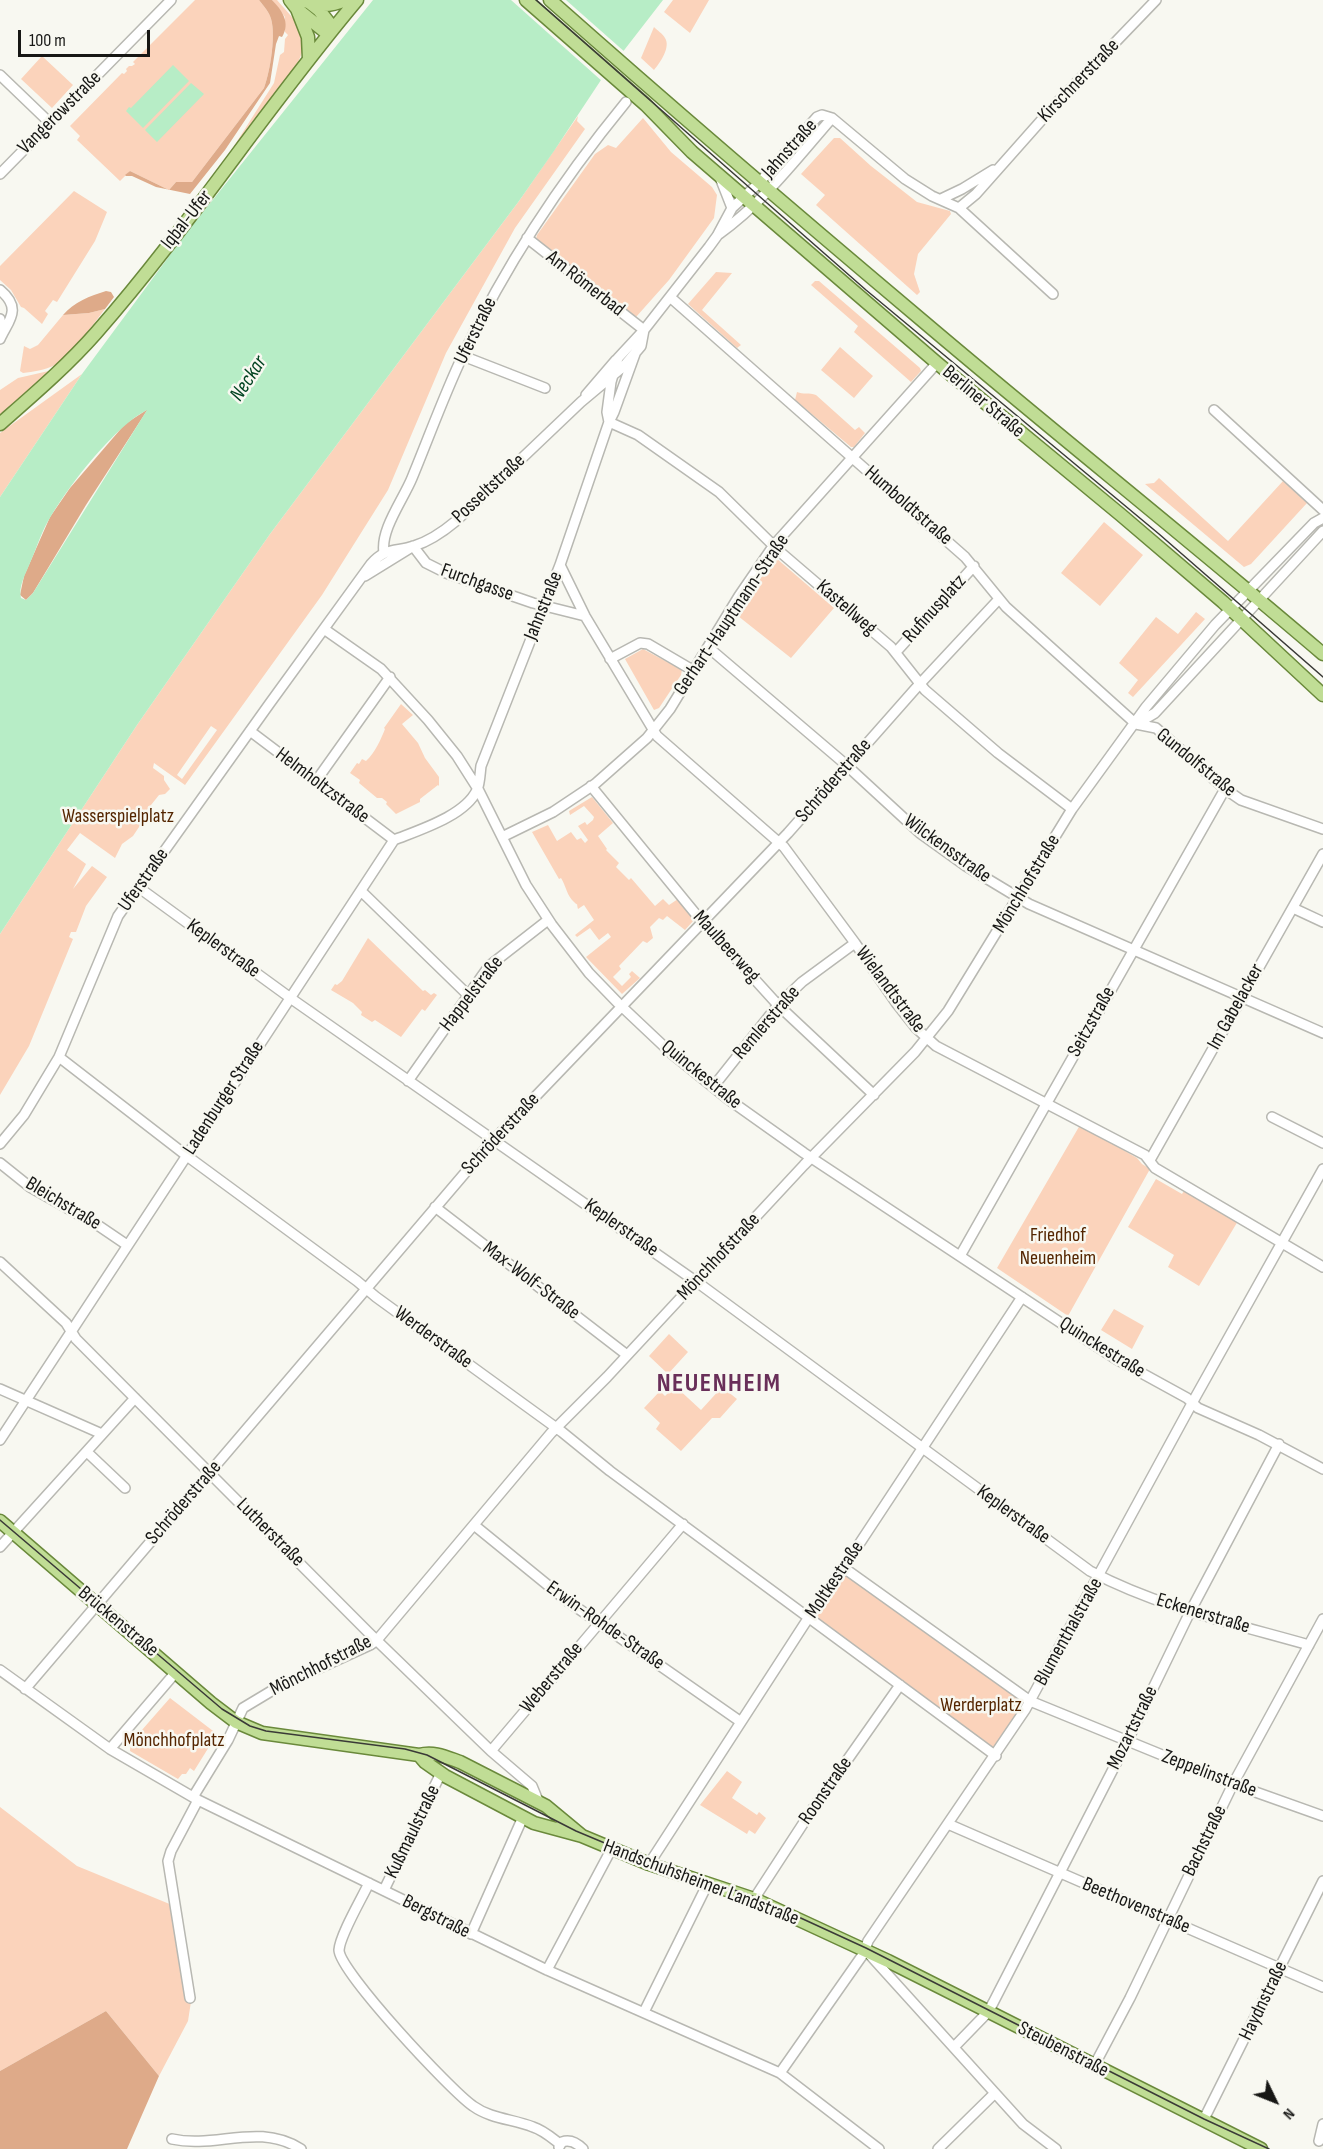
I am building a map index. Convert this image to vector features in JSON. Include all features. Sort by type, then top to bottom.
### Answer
[{"type":"main road","points":[[300,3],[324,5],[345,0]]},
{"type":"main road","name":"Iqbal-Ufer","points":[[0,424],[59,371],[96,333],[233,162],[309,59],[357,0]]},
{"type":"main road","name":"Berliner Straße","points":[[526,0],[646,105],[692,152],[937,363],[1231,609],[1323,695]]},
{"type":"main road","name":"Berliner Straße","points":[[550,0],[656,94],[924,323],[1323,654]]},
{"type":"main road","points":[[300,3],[320,10],[331,31]]},
{"type":"main road","points":[[300,3],[308,37],[309,59]]},
{"type":"main road","name":"Brückenstraße","points":[[0,1521],[236,1722]]},
{"type":"main road","name":"Handschuhsheimer Landstraße","points":[[236,1722],[262,1733],[419,1755],[435,1754],[460,1762],[550,1809],[582,1836]]},
{"type":"main road","name":"Handschuhsheimer Landstraße","points":[[419,1755],[441,1773],[537,1824],[582,1836],[650,1863],[754,1899],[866,1951]]},
{"type":"main road","name":"Steubenstraße","points":[[866,1951],[1261,2149]]},
{"type":"street","name":"Vangerowstraße","points":[[0,174],[171,0]]},
{"type":"street","name":"Kirschnerstraße","points":[[959,208],[976,195],[1054,106],[1156,0]]},
{"type":"street","points":[[0,75],[50,123]]},
{"type":"street","name":"Uferstraße","points":[[0,1144],[24,1115],[59,1057],[115,923],[324,629],[376,558],[384,554],[382,545],[385,534],[407,489],[463,356],[485,312],[527,238],[583,156],[626,102]]},
{"type":"street","name":"Jahnstraße","points":[[717,236],[737,221],[749,201],[765,186],[817,117],[822,115],[832,118],[905,179],[941,199]]},
{"type":"street","name":"Kirschnerstraße","points":[[941,199],[1002,164]]},
{"type":"street","points":[[719,174],[732,208]]},
{"type":"street","points":[[941,199],[959,208],[1053,294]]},
{"type":"street","name":"Jahnstraße","points":[[609,422],[607,412],[612,377],[618,358],[644,330],[717,236],[732,208],[749,201]]},
{"type":"street","name":"Am Römerbad","points":[[527,238],[644,330]]},
{"type":"street","points":[[0,290],[9,301],[12,315],[1,337]]},
{"type":"street","name":"Humboldtstraße","points":[[670,297],[974,566],[999,599],[1042,641],[1136,724]]},
{"type":"street","points":[[0,319],[1,337]]},
{"type":"street","name":"Jahnstraße","points":[[478,789],[481,766],[560,565],[609,422],[640,346],[644,330]]},
{"type":"street","name":"Jahnstraße","points":[[612,377],[635,354]]},
{"type":"street","points":[[463,356],[545,388]]},
{"type":"street","name":"Posseltstraße","points":[[581,402],[592,386],[618,358]]},
{"type":"street","name":"Gerhart-Hauptmann-Straße","points":[[502,837],[553,812],[591,786],[633,752],[670,709],[774,545],[937,363]]},
{"type":"street","name":"Posseltstraße","points":[[384,554],[431,538],[456,521],[581,402],[612,377]]},
{"type":"street","points":[[1214,410],[1323,510]]},
{"type":"street","name":"Kastellweg","points":[[609,422],[638,435],[719,492],[774,545],[896,652],[920,684],[998,753],[1072,809]]},
{"type":"street","name":"Mönchhofstraße","points":[[236,1722],[243,1708],[250,1702],[377,1640],[556,1428],[627,1354],[692,1278],[927,1039],[948,1011],[1072,809],[1136,724],[1146,707],[1215,625],[1314,523],[1323,518]]},
{"type":"street","name":"Mönchhofstraße","points":[[1136,724],[1155,713],[1323,531]]},
{"type":"street","name":"Uferstraße","points":[[363,577],[413,546]]},
{"type":"street","name":"Furchgasse","points":[[413,546],[422,560],[431,566],[543,606],[585,616]]},
{"type":"street","name":"Wielandtstraße","points":[[560,565],[585,616],[657,736],[779,842],[855,943],[897,1004],[927,1039],[936,1046],[1145,1155],[1155,1168],[1323,1267]]},
{"type":"street","name":"Rufinusplatz","points":[[896,652],[974,566]]},
{"type":"street","name":"Schröderstraße","points":[[25,1689],[435,1208],[491,1138],[779,842],[999,599]]},
{"type":"street","name":"Quinckestraße","points":[[324,629],[381,669],[428,720],[457,756],[478,789],[526,885],[548,920],[574,955],[621,1006],[671,1053],[712,1087],[812,1158],[1116,1359],[1186,1398],[1198,1408],[1279,1444],[1323,1469]]},
{"type":"street","points":[[610,659],[640,643],[648,644],[694,671]]},
{"type":"street","name":"Wilckensstraße","points":[[709,648],[847,766],[920,833],[966,866],[1018,898],[1323,1033]]},
{"type":"street","points":[[316,781],[390,678]]},
{"type":"street","name":"Gundolfstraße","points":[[1136,724],[1156,728],[1225,789],[1250,803],[1323,828]]},
{"type":"street","name":"Helmholtzstraße","points":[[250,731],[394,840]]},
{"type":"street","name":"Maulbeerweg","points":[[591,786],[703,922],[778,1005],[874,1095]]},
{"type":"street","points":[[394,840],[446,818],[471,799],[478,789]]},
{"type":"street","name":"Seitzstraße","points":[[960,1256],[1132,949],[1225,789]]},
{"type":"street","name":"Ladenburger Straße","points":[[0,1440],[394,840]]},
{"type":"street","name":"Im Gabelacker","points":[[1150,1160],[1323,854]]},
{"type":"street","name":"Keplerstraße","points":[[138,888],[290,998],[692,1278],[1089,1571],[1099,1576]]},
{"type":"street","points":[[361,891],[468,995]]},
{"type":"street","points":[[1293,908],[1323,922]]},
{"type":"street","name":"Happelstraße","points":[[408,1081],[497,957],[548,920]]},
{"type":"street","name":"Remlerstraße","points":[[712,1087],[778,1005],[802,982],[855,943]]},
{"type":"street","name":"Werderstraße","points":[[59,1057],[187,1156],[809,1617]]},
{"type":"street","points":[[1272,1117],[1323,1143]]},
{"type":"street","name":"Bleichstraße","points":[[0,1163],[30,1187],[99,1226],[127,1245]]},
{"type":"street","name":"Blumenthalstraße","points":[[780,2073],[866,1951],[868,1941],[996,1756],[1030,1701],[1323,1169]]},
{"type":"street","name":"Max-Wolf-Straße","points":[[435,1208],[627,1354]]},
{"type":"street","name":"Lutherstraße","points":[[0,1262],[66,1323],[76,1339],[377,1640],[491,1751],[532,1786],[540,1803]]},
{"type":"street","points":[[0,1277],[10,1270]]},
{"type":"street","name":"Moltkestraße","points":[[650,1863],[809,1617],[844,1568],[919,1446],[1022,1297]]},
{"type":"street","points":[[0,1389],[102,1434]]},
{"type":"street","points":[[0,1547],[135,1398]]},
{"type":"street","name":"Mozartstraße","points":[[988,2012],[1127,1742],[1190,1612],[1279,1444]]},
{"type":"street","points":[[87,1452],[125,1488]]},
{"type":"street","name":"Weberstraße","points":[[491,1751],[683,1524]]},
{"type":"street","name":"Erwin-Rohde-Straße","points":[[474,1525],[566,1600],[741,1722]]},
{"type":"street","points":[[844,1568],[1030,1701]]},
{"type":"street","name":"Eckenerstraße","points":[[1099,1576],[1190,1612],[1309,1645]]},
{"type":"street","points":[[809,1617],[996,1756]]},
{"type":"street","name":"Bachstraße","points":[[1094,2066],[1130,1998],[1233,1784],[1323,1619]]},
{"type":"street","name":"Bergstraße","points":[[0,1670],[110,1749],[195,1799],[547,1970],[780,2073],[879,2149]]},
{"type":"street","points":[[110,1749],[176,1672]]},
{"type":"street","name":"Roonstraße","points":[[754,1899],[810,1813],[900,1684]]},
{"type":"street","name":"Zeppelinstraße","points":[[1030,1701],[1233,1784],[1323,1816]]},
{"type":"street","points":[[190,1998],[168,1861],[195,1799],[236,1722]]},
{"type":"street","name":"Kußmaulstraße","points":[[384,1890],[441,1773]]},
{"type":"street","points":[[471,1934],[523,1817]]},
{"type":"street","name":"Beethovenstraße","points":[[948,1824],[1323,1988]]},
{"type":"street","points":[[547,1970],[612,1848]]},
{"type":"street","name":"Haydnstraße","points":[[1203,2121],[1323,1881]]},
{"type":"street","points":[[369,1883],[341,1941],[339,1953],[370,2000],[472,2106],[501,2119],[535,2127],[559,2146],[566,2141],[572,2141],[583,2149]]},
{"type":"street","points":[[644,2012],[708,1883]]},
{"type":"street","name":"Handschuhsheimer Landstraße","points":[[866,1951],[955,2046],[1023,2124],[1056,2149]]},
{"type":"street","points":[[955,2046],[988,2012]]},
{"type":"street","points":[[938,2149],[995,2093]]},
{"type":"street","points":[[1318,2141],[1323,2124]]},
{"type":"street","points":[[172,2139],[189,2142],[260,2136],[279,2139],[301,2149]]},
{"type":"green space","points":[[195,0],[259,0],[267,10],[272,23],[273,42],[264,88],[192,182],[176,182],[169,190],[130,171],[120,181],[77,140],[80,136],[70,126],[122,73],[127,71],[129,66],[135,64],[133,62]]},
{"type":"green space","points":[[272,0],[277,0],[300,28],[302,52],[298,62],[230,155],[274,83],[280,55],[284,52],[285,39],[288,35],[285,32],[285,17]]},
{"type":"green space","points":[[673,0],[709,0],[690,33],[664,12]]},
{"type":"green space","points":[[654,27],[664,37],[667,46],[654,70],[641,58]]},
{"type":"green space","points":[[42,56],[73,85],[52,108],[21,79]]},
{"type":"green space","name":"Wasserspielplatz","points":[[578,116],[577,121],[585,129],[515,228],[446,353],[388,490],[322,595],[185,785],[154,763],[153,768],[164,776],[170,789],[165,794],[159,795],[143,815],[143,821],[133,836],[122,844],[115,858],[80,833],[67,850],[86,864],[73,889],[92,866],[107,877],[86,906],[76,932],[71,932],[69,937],[73,939],[29,1046],[0,1095],[0,934],[137,725],[270,534],[519,201]],"holes":[[[211,726],[217,730],[182,779],[177,775]]]},
{"type":"green space","points":[[643,118],[671,152],[712,187],[717,195],[714,218],[669,280],[636,317],[536,239],[595,154],[608,145],[616,148]]},
{"type":"green space","points":[[834,138],[840,138],[917,202],[950,211],[951,214],[918,254],[914,274],[920,292],[917,295],[816,205],[825,195],[801,174]]},
{"type":"green space","points":[[74,191],[107,212],[95,241],[57,302],[53,300],[45,311],[48,314],[42,324],[21,307],[11,290],[0,280],[0,266]]},
{"type":"green space","points":[[716,272],[732,273],[702,310],[741,345],[737,348],[688,304]]},
{"type":"green space","points":[[819,281],[920,368],[921,371],[911,382],[854,332],[858,326],[811,285]]},
{"type":"green space","points":[[105,309],[82,340],[61,361],[39,371],[23,373],[20,371],[24,346],[30,349],[38,345],[63,315]]},
{"type":"green space","points":[[840,347],[873,376],[854,398],[821,370]]},
{"type":"green space","points":[[53,370],[0,415],[0,390],[18,378]]},
{"type":"green space","points":[[82,374],[0,497],[0,433]]},
{"type":"green space","points":[[797,392],[816,395],[855,430],[859,427],[865,433],[854,447],[851,447],[795,400]]},
{"type":"green space","points":[[1159,478],[1228,541],[1283,481],[1307,503],[1251,564],[1244,567],[1145,484],[1154,483]]},
{"type":"green space","points":[[1104,522],[1143,555],[1100,606],[1061,573]]},
{"type":"green space","points":[[773,558],[776,558],[834,608],[791,658],[738,616]]},
{"type":"green space","points":[[1196,612],[1205,619],[1133,697],[1128,693],[1138,680],[1119,663],[1156,617],[1178,634]]},
{"type":"green space","points":[[643,649],[682,670],[659,708],[654,710],[625,659]]},
{"type":"green space","points":[[401,704],[413,715],[402,724],[418,743],[425,758],[439,777],[439,786],[420,799],[420,802],[396,814],[386,804],[387,802],[382,798],[377,798],[350,773],[357,763],[359,764],[362,759],[366,761],[372,754],[382,737],[384,728]]},
{"type":"green space","points":[[592,797],[613,823],[598,836],[606,850],[619,863],[616,867],[629,880],[631,878],[655,906],[663,899],[669,905],[678,899],[694,920],[685,930],[667,916],[663,920],[659,918],[650,927],[653,938],[647,943],[643,941],[619,966],[621,969],[613,977],[622,986],[631,977],[629,974],[632,971],[640,978],[622,994],[586,957],[611,937],[608,933],[599,940],[590,928],[577,937],[575,935],[594,920],[584,905],[578,909],[532,832],[548,825],[557,841],[571,832],[577,840],[581,838],[585,843],[588,840],[578,826],[585,822],[587,825],[594,817],[584,806],[570,815],[569,811]]},
{"type":"green space","points":[[368,938],[423,991],[437,995],[425,1011],[422,1009],[401,1037],[375,1020],[372,1022],[361,1015],[362,1012],[353,1003],[331,990],[335,984],[342,981]]},
{"type":"green space","name":"Friedhof Neuenheim","points":[[1080,1125],[1137,1158],[1150,1169],[1068,1316],[997,1268]]},
{"type":"green space","points":[[1156,1179],[1182,1194],[1184,1191],[1238,1221],[1199,1286],[1168,1267],[1174,1255],[1128,1227]]},
{"type":"green space","points":[[1114,1309],[1144,1326],[1132,1349],[1101,1330]]},
{"type":"green space","points":[[669,1334],[688,1352],[668,1374],[649,1356]]},
{"type":"green space","points":[[675,1386],[701,1410],[722,1387],[737,1399],[720,1418],[712,1418],[681,1451],[656,1429],[660,1423],[644,1408],[660,1391],[665,1396]]},
{"type":"green space","name":"Werderplatz","points":[[844,1572],[1026,1704],[996,1750],[818,1620],[815,1615]]},
{"type":"green space","name":"Mönchhofplatz","points":[[170,1698],[217,1734],[194,1771],[190,1768],[178,1779],[130,1751],[131,1739],[134,1739]]},
{"type":"green space","points":[[727,1771],[742,1782],[732,1798],[757,1815],[759,1812],[766,1818],[755,1834],[749,1830],[747,1834],[700,1805]]},
{"type":"green space","points":[[0,1807],[77,1866],[172,1905],[192,1995],[188,2021],[159,2076],[106,2011],[0,2071]]},
{"type":"shaded area","points":[[259,0],[272,0],[282,12],[286,27],[276,44],[270,83],[225,150],[190,194],[169,190],[176,182],[192,182],[264,88],[273,32],[270,16]]},
{"type":"shaded area","points":[[130,171],[168,189],[156,187],[125,175]]},
{"type":"shaded area","points":[[106,291],[111,292],[114,297],[105,309],[63,315],[77,303]]},
{"type":"shaded area","points":[[148,409],[33,593],[26,600],[20,595],[24,576],[50,517],[70,488],[125,424]]},
{"type":"shaded area","points":[[106,2011],[159,2076],[127,2149],[0,2149],[0,2071]]},
{"type":"water","name":"Neckar","points":[[373,0],[663,0],[601,80],[519,201],[270,534],[137,725],[0,934],[0,497],[82,374],[187,232]],"holes":[[[147,410],[33,593],[26,600],[21,598],[21,585],[51,516],[94,457],[121,429]]]},
{"type":"water","points":[[173,65],[189,81],[143,128],[126,111]]},
{"type":"water","points":[[191,83],[204,94],[157,142],[145,130]]},
{"type":"pier","points":[[511,0],[566,0],[626,53],[603,82]]},
{"type":"tram line","points":[[536,0],[866,290],[1159,534],[1323,677]]},
{"type":"tram line","points":[[0,1520],[222,1709],[250,1726],[266,1731],[405,1749],[427,1755],[576,1831],[650,1862],[755,1897],[866,1948],[1204,2119],[1269,2149]]},
{"type":"district","name":"NEUENHEIM","points":[[719,1384]]}]
